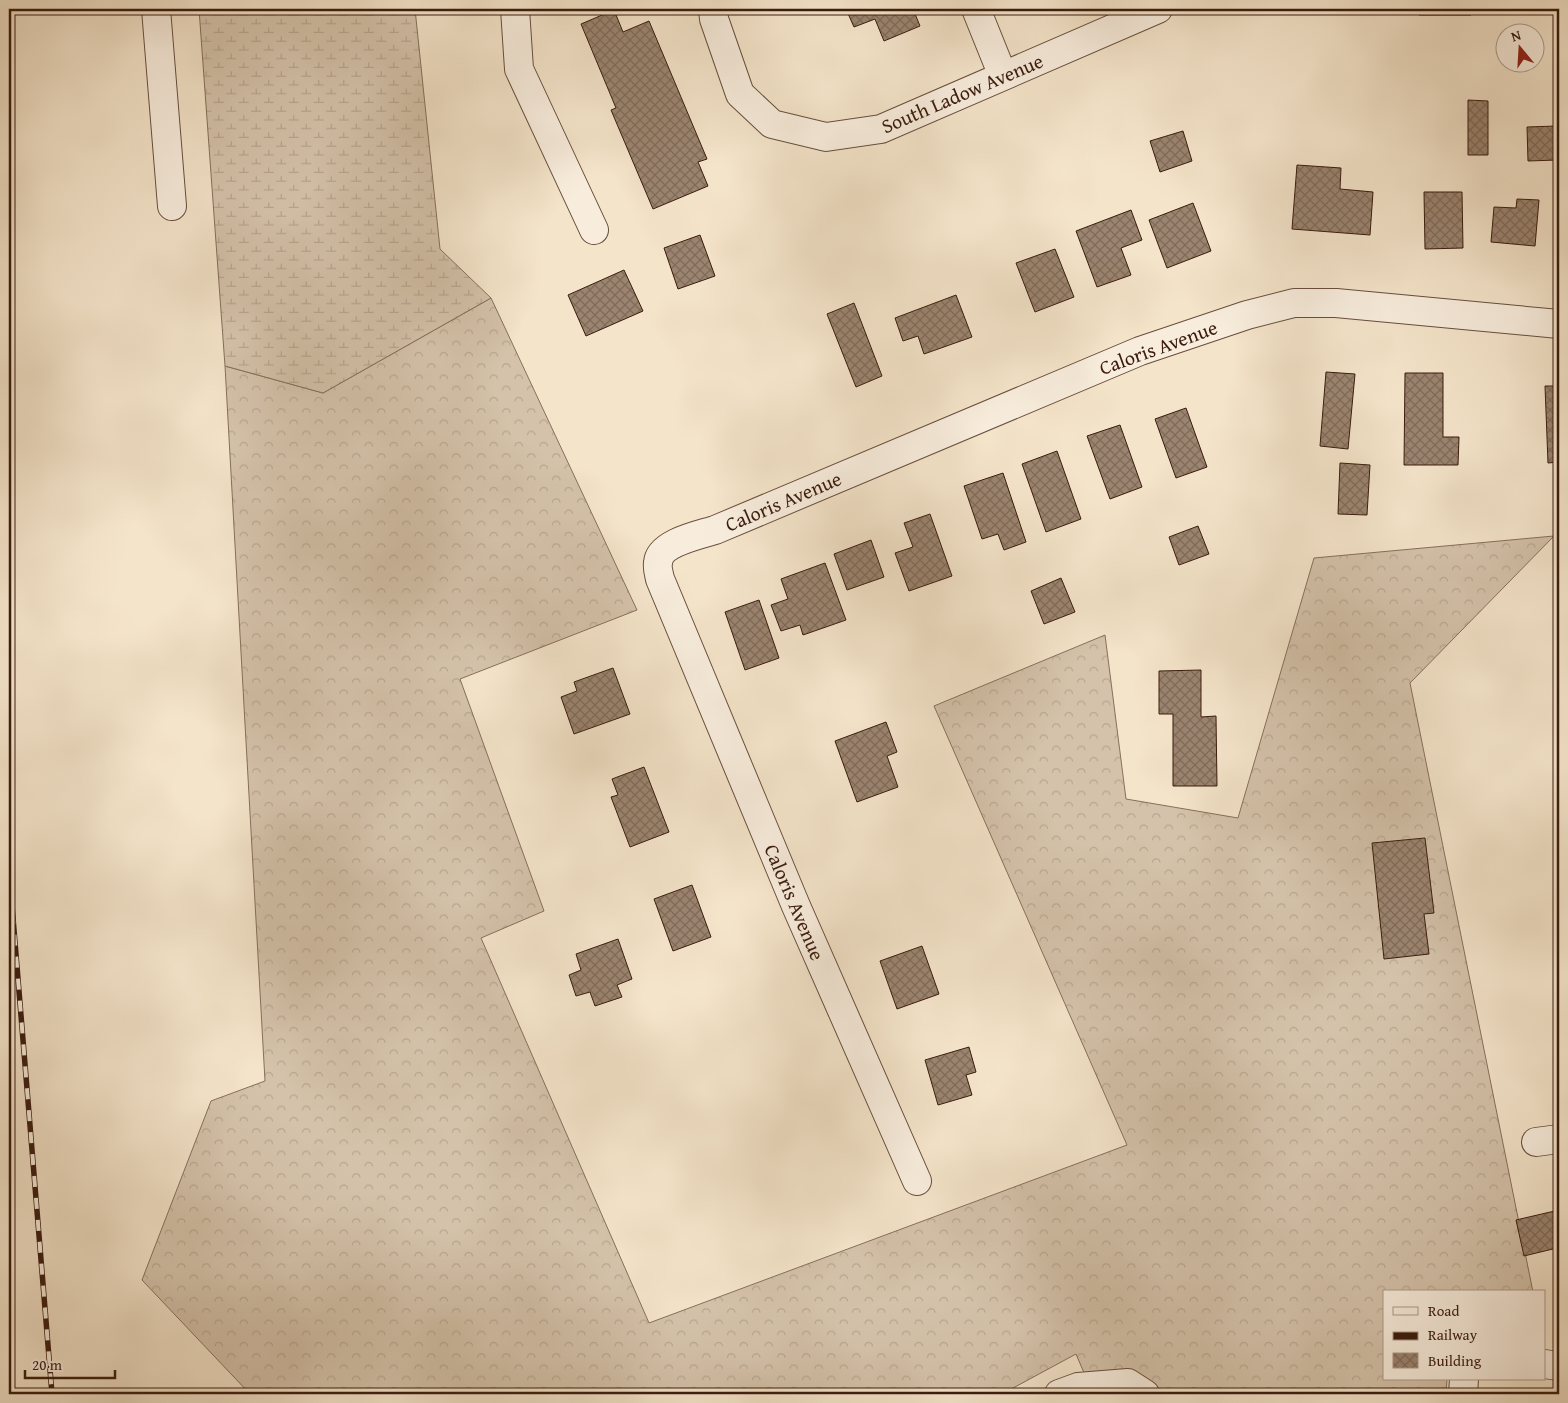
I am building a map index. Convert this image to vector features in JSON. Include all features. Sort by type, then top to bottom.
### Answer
[{"type":"street","points":[[156,9],[172,206]]},
{"type":"street","points":[[514,9],[520,69],[594,230]]},
{"type":"street","name":"South Ladow Avenue","points":[[713,9],[714,19],[740,94],[772,124],[826,137],[881,129],[1158,9]]},
{"type":"street","points":[[976,9],[1003,76]]},
{"type":"street","name":"Caloris Avenue","points":[[917,1181],[796,906],[660,580],[658,561],[665,549],[683,540],[715,530],[1140,351],[1294,303],[1336,302],[1559,324]]},
{"type":"street","points":[[1546,1364],[1559,1366]]},
{"type":"street","points":[[1463,1394],[1464,1380]]},
{"type":"street","points":[[1059,1394],[1078,1387],[1128,1384],[1144,1394]]},
{"type":"green space","points":[[199,9],[415,9],[440,249],[491,298],[323,393],[225,366]]},
{"type":"green space","points":[[491,298],[637,610],[460,679],[544,911],[481,938],[649,1323],[1127,1145],[934,706],[1105,635],[1126,799],[1238,818],[1314,558],[1554,536],[1410,683],[1533,1290],[1383,1290],[1383,1380],[1447,1380],[1446,1394],[1093,1394],[1076,1354],[1002,1394],[250,1394],[142,1280],[211,1101],[265,1081],[225,366],[323,393]]},
{"type":"building","points":[[846,9],[913,9],[920,26],[884,41],[875,19],[854,27]]},
{"type":"building","points":[[1419,9],[1471,9],[1471,15],[1419,15]]},
{"type":"building","points":[[614,10],[623,32],[649,21],[707,159],[698,162],[708,186],[653,209],[611,110],[616,108],[581,24]]},
{"type":"building","points":[[1468,100],[1488,101],[1488,155],[1468,155]]},
{"type":"building","points":[[1556,126],[1557,160],[1528,161],[1527,127]]},
{"type":"building","points":[[1183,131],[1192,161],[1160,172],[1150,141]]},
{"type":"building","points":[[1297,165],[1341,168],[1340,189],[1373,192],[1370,235],[1292,229]]},
{"type":"building","points":[[1424,192],[1462,192],[1463,248],[1425,249]]},
{"type":"building","points":[[1517,199],[1539,200],[1535,246],[1491,242],[1494,207],[1516,208]]},
{"type":"building","points":[[1193,203],[1211,251],[1167,268],[1149,220]]},
{"type":"building","points":[[1556,205],[1559,205],[1559,252],[1554,252]]},
{"type":"building","points":[[1131,210],[1142,240],[1121,248],[1131,275],[1097,287],[1076,231]]},
{"type":"building","points":[[700,235],[715,276],[678,289],[664,248]]},
{"type":"building","points":[[1055,249],[1074,297],[1035,312],[1016,263]]},
{"type":"building","points":[[624,270],[643,311],[586,336],[568,295]]},
{"type":"building","points":[[956,295],[972,337],[924,354],[918,336],[903,341],[895,318]]},
{"type":"building","points":[[854,303],[882,376],[856,387],[827,314]]},
{"type":"building","points":[[1326,372],[1355,374],[1348,449],[1320,446]]},
{"type":"building","points":[[1405,373],[1443,373],[1443,437],[1459,437],[1458,465],[1404,465]]},
{"type":"building","points":[[1545,386],[1559,386],[1559,462],[1548,463]]},
{"type":"building","points":[[1186,408],[1207,467],[1176,478],[1155,419]]},
{"type":"building","points":[[1120,425],[1142,487],[1110,499],[1087,436]]},
{"type":"building","points":[[1057,451],[1081,519],[1046,532],[1022,464]]},
{"type":"building","points":[[1340,463],[1370,465],[1367,515],[1338,514]]},
{"type":"building","points":[[1003,473],[1026,542],[1004,550],[998,534],[982,539],[964,486]]},
{"type":"building","points":[[930,514],[952,576],[909,591],[895,553],[913,547],[904,523]]},
{"type":"building","points":[[1198,526],[1209,554],[1179,565],[1169,537]]},
{"type":"building","points":[[871,540],[884,577],[847,590],[834,554]]},
{"type":"building","points":[[825,563],[846,620],[803,635],[800,625],[781,631],[771,605],[788,599],[781,579]]},
{"type":"building","points":[[1061,578],[1075,612],[1044,624],[1031,591]]},
{"type":"building","points":[[759,600],[779,658],[745,670],[725,612]]},
{"type":"building","points":[[613,668],[630,714],[574,734],[561,697],[577,691],[574,682]]},
{"type":"building","points":[[1201,670],[1201,717],[1216,716],[1217,786],[1173,786],[1173,714],[1159,714],[1159,671]]},
{"type":"building","points":[[886,722],[897,752],[887,756],[898,787],[857,802],[835,741]]},
{"type":"building","points":[[644,767],[669,832],[630,847],[611,797],[618,795],[612,779]]},
{"type":"building","points":[[1425,838],[1434,913],[1424,914],[1429,954],[1384,959],[1372,843]]},
{"type":"building","points":[[692,885],[711,937],[673,951],[654,899]]},
{"type":"building","points":[[618,939],[632,979],[617,985],[622,997],[595,1006],[590,992],[576,996],[569,975],[581,970],[576,954]]},
{"type":"building","points":[[922,946],[939,994],[897,1009],[880,961]]},
{"type":"building","points":[[969,1047],[976,1072],[966,1075],[972,1095],[938,1105],[925,1060]]},
{"type":"building","points":[[1559,1210],[1559,1259],[1557,1248],[1524,1256],[1516,1220]]},
{"type":"railway","points":[[9,869],[52,1394]]}]
